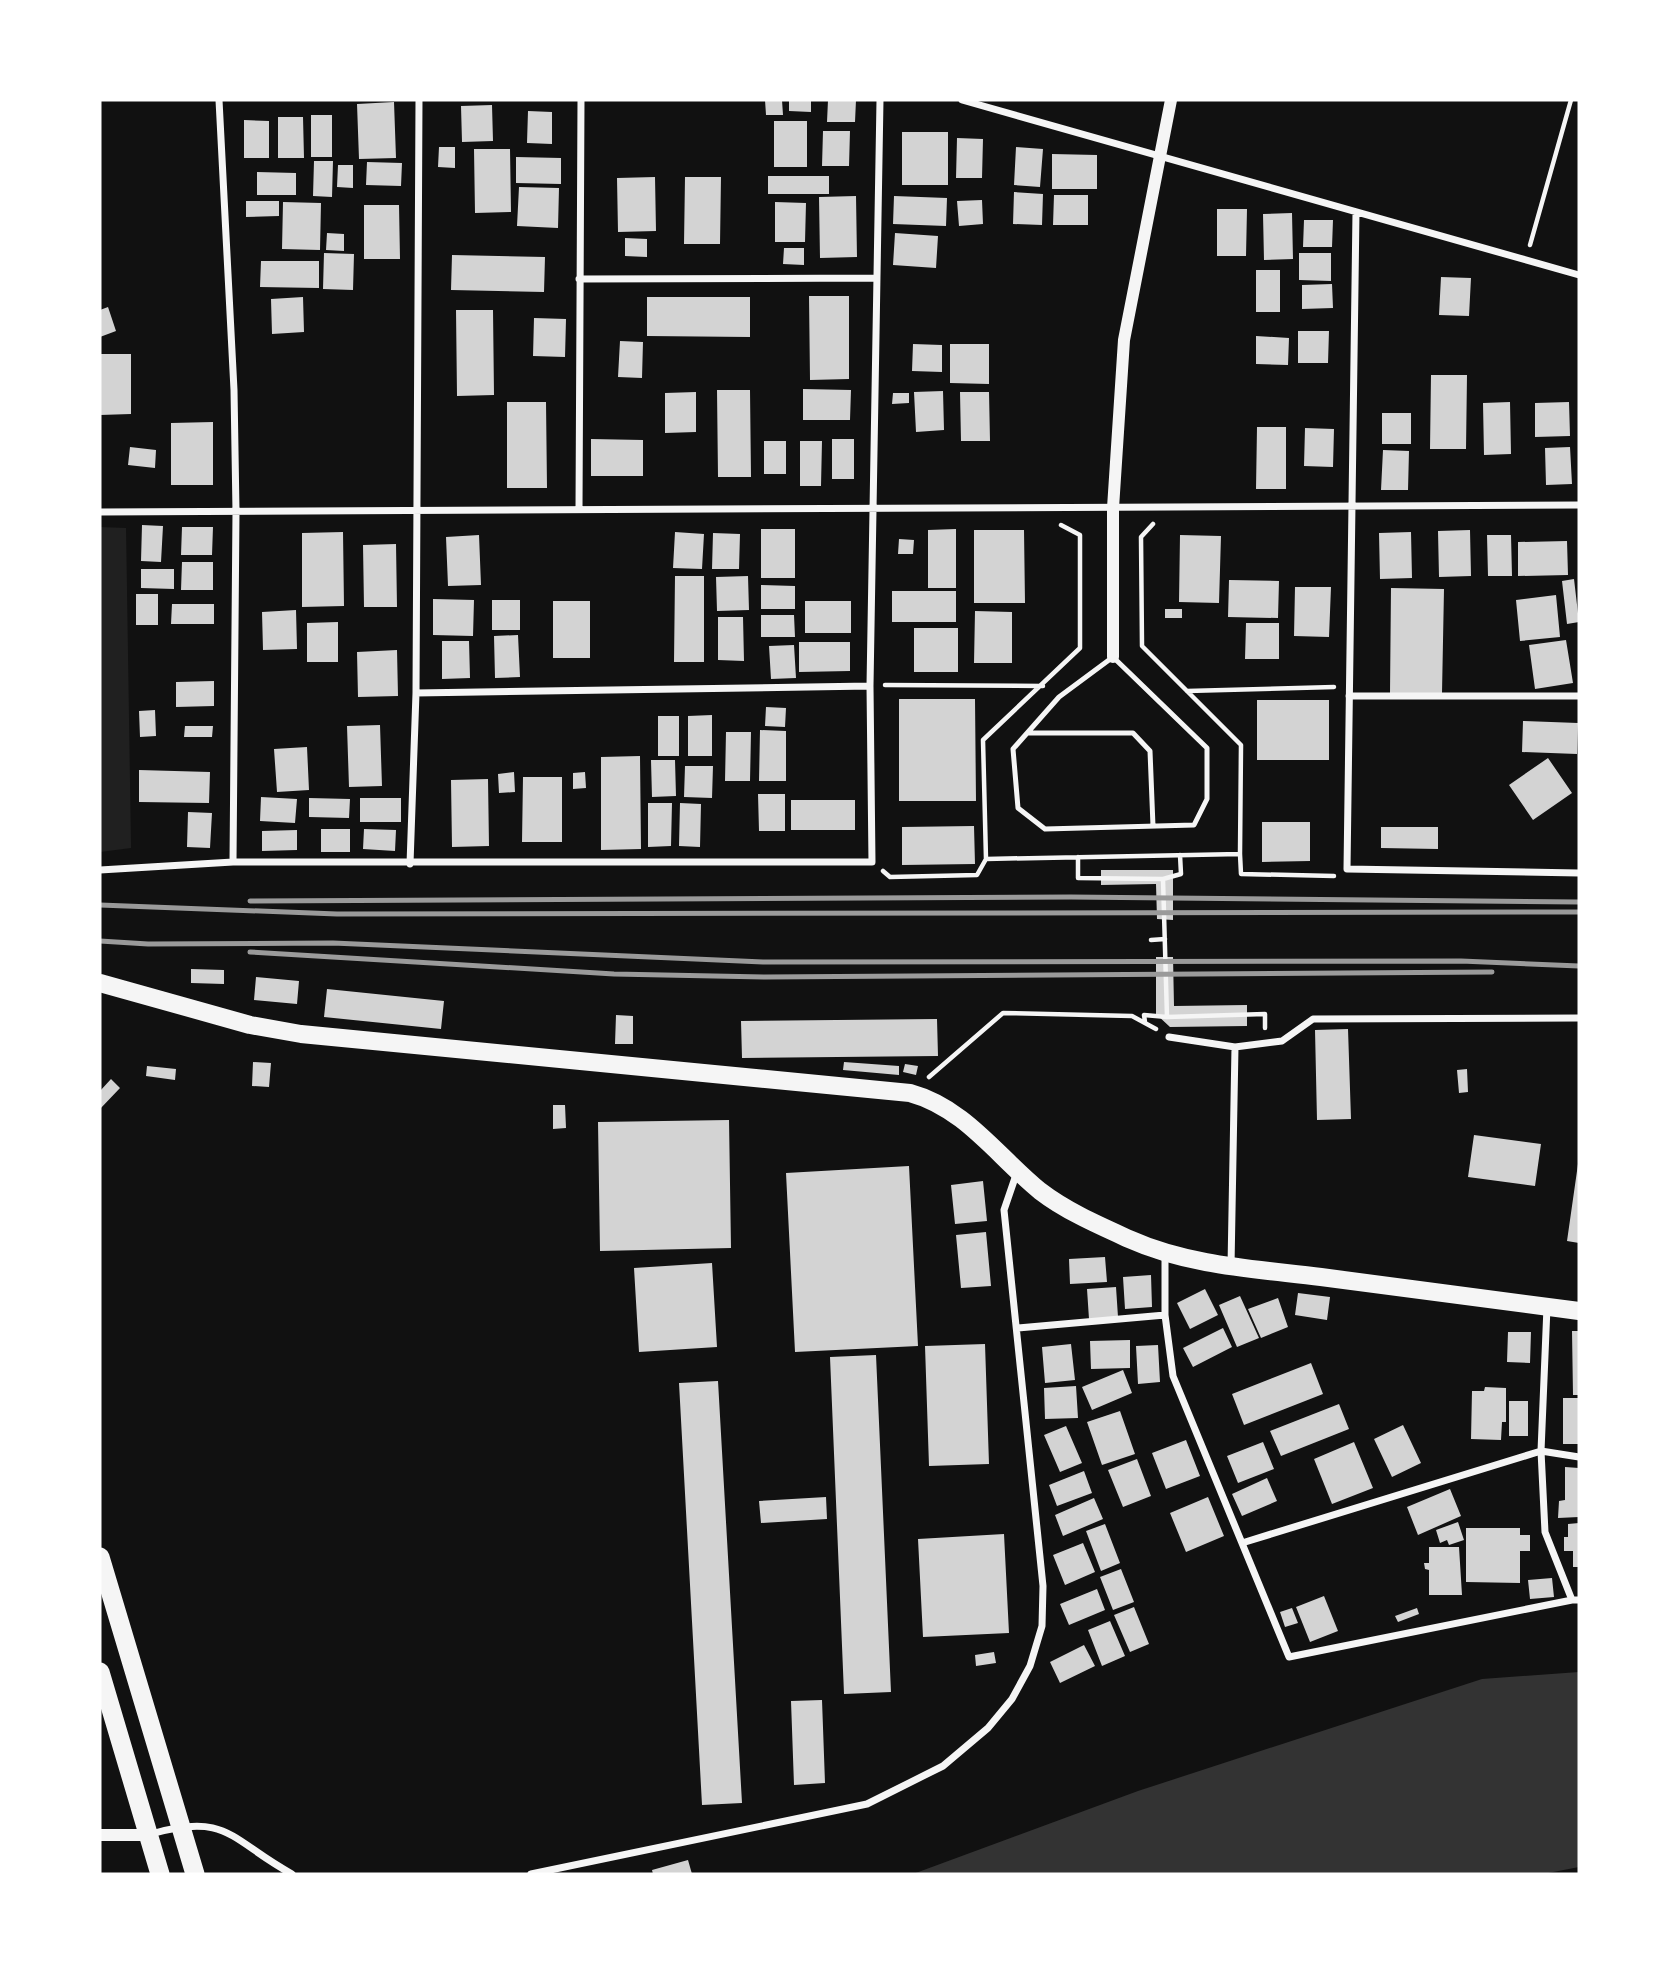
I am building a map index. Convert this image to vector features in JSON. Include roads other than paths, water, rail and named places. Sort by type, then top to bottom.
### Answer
[{"type":"highway","points":[[100,1557],[195,1874]]},
{"type":"highway","points":[[100,1672],[105,1712],[160,1874]]},
{"type":"main road","points":[[100,983],[250,1025],[302,1034],[910,1093],[955,1112],[1017,1171],[1070,1210],[1132,1240],[1165,1252],[1231,1266],[1579,1311]]},
{"type":"street","points":[[219,100],[234,390],[236,511],[233,862]]},
{"type":"street","points":[[410,864],[415,693],[419,100]]},
{"type":"street","points":[[579,509],[581,100]]},
{"type":"street","points":[[100,870],[233,862],[872,862],[870,686],[880,100]]},
{"type":"street","points":[[962,100],[1579,275]]},
{"type":"street","points":[[1113,657],[1113,508],[1124,340],[1171,100]]},
{"type":"street","points":[[1356,212],[1347,869],[1579,873]]},
{"type":"street","points":[[579,279],[877,278]]},
{"type":"street","points":[[100,512],[417,509],[1354,509],[1579,505]]},
{"type":"street","points":[[415,693],[870,686]]},
{"type":"street","points":[[1349,696],[1579,696]]},
{"type":"street","points":[[1169,1037],[1235,1047],[1282,1041],[1313,1019],[1579,1018]]},
{"type":"street","points":[[1231,1266],[1235,1047]]},
{"type":"street","points":[[531,1874],[867,1804],[943,1766],[988,1728],[1018,1688],[1030,1666],[1042,1626],[1044,1586],[1004,1210],[1017,1171]]},
{"type":"street","points":[[1165,1252],[1165,1315],[1173,1376],[1289,1657],[1576,1600],[1545,1532],[1541,1451],[1548,1306]]},
{"type":"street","points":[[1018,1328],[1165,1315]]},
{"type":"street","points":[[1242,1543],[1541,1451],[1579,1457]]},
{"type":"street","points":[[100,1835],[148,1835],[181,1826],[202,1824],[219,1828],[292,1874]]},
{"type":"lane","points":[[1113,657],[1207,748],[1207,799],[1194,825],[1045,829],[1018,808],[1013,749],[1059,697],[1113,657]]},
{"type":"lane","points":[[1028,733],[1133,733],[1150,751],[1153,826]]},
{"type":"railway","points":[[250,901],[1071,897],[1579,902]]},
{"type":"railway","points":[[100,905],[337,914],[1579,912]]},
{"type":"railway","points":[[100,941],[148,944],[333,943],[763,962],[1461,961],[1579,966]]},
{"type":"railway","points":[[250,952],[614,974],[765,977],[1492,972]]}]
